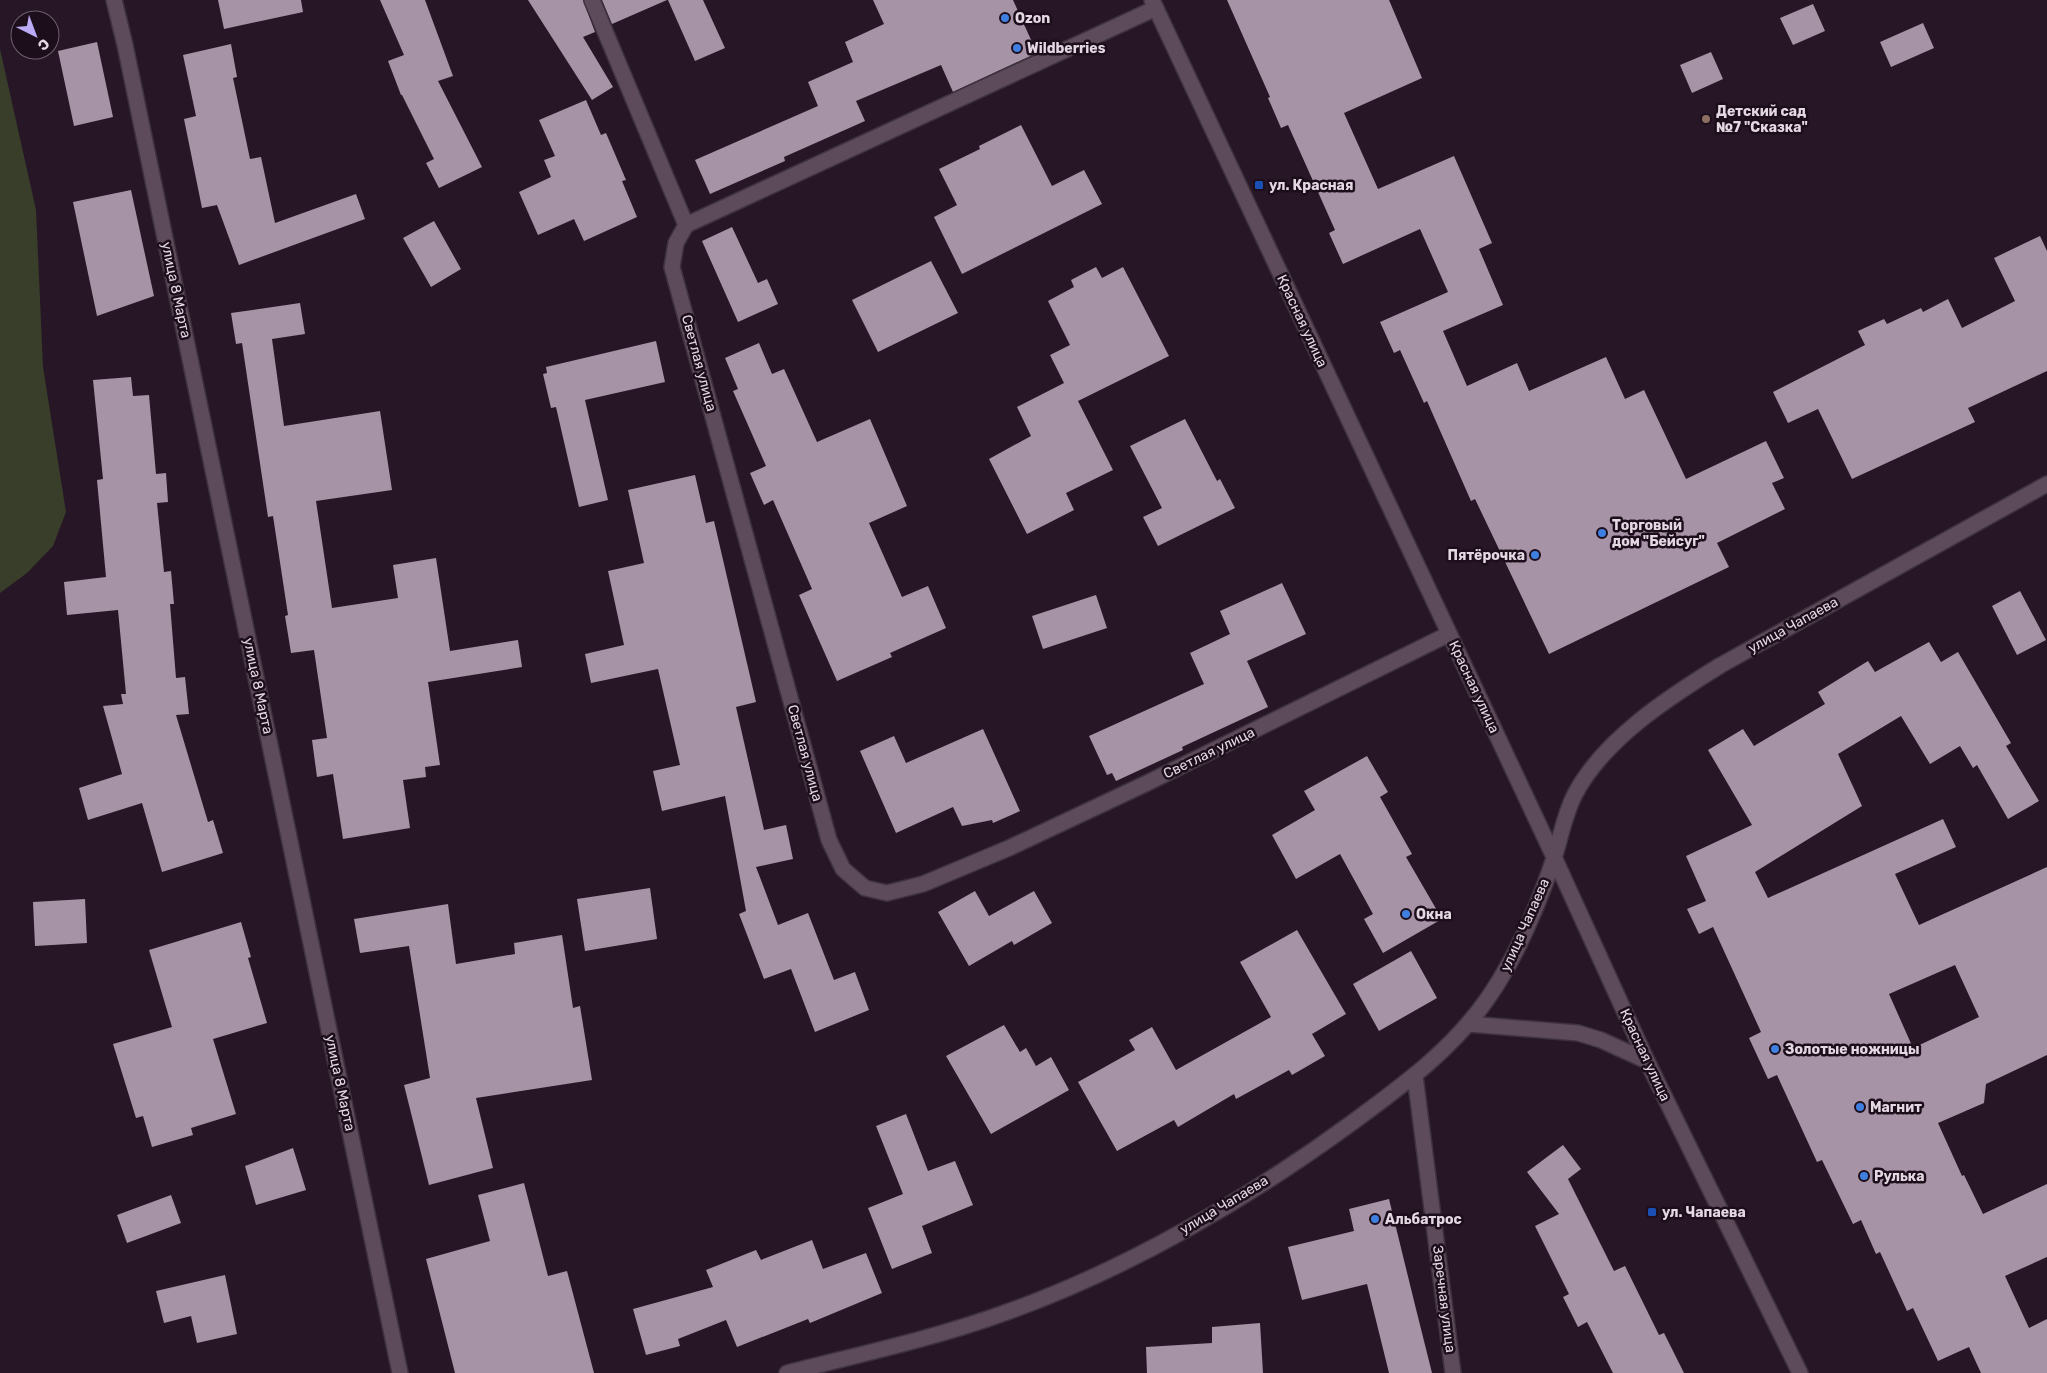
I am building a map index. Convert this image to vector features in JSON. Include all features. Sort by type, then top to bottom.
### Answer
[{"type":"street","name":"улица 8 Марта","points":[[114,0],[129,64],[400,1373]]},
{"type":"street","points":[[592,0],[686,225],[1154,4]]},
{"type":"street","name":"Красная улица","points":[[1154,4],[1554,857],[1647,1061],[1800,1373]]},
{"type":"street","name":"Светлая улица","points":[[686,225],[676,243],[672,267],[829,840],[843,869],[865,888],[887,893],[923,884],[1009,848],[1303,707],[1449,634]]},
{"type":"street","name":"улица Чапаева","points":[[787,1373],[942,1334],[1061,1290],[1112,1267],[1214,1212],[1328,1140],[1438,1057],[1468,1024],[1505,972],[1526,930],[1554,857],[1561,828],[1574,796],[1586,775],[1600,758],[1660,706],[1721,665],[2047,484]]},
{"type":"street","points":[[1468,1024],[1578,1033],[1601,1040],[1647,1061]]},
{"type":"street","name":"Заречная улица","points":[[1415,1076],[1454,1373]]},
{"type":"green space","points":[[0,49],[36,210],[43,367],[66,512],[53,546],[27,573],[0,593]]},
{"type":"building","points":[[218,0],[301,0],[303,12],[224,29]]},
{"type":"building","points":[[380,0],[425,0],[453,76],[438,81],[482,167],[439,188],[426,163],[434,159],[401,95],[388,61],[404,55]]},
{"type":"building","points":[[528,0],[583,0],[595,32],[583,37],[613,87],[592,100]]},
{"type":"building","points":[[602,0],[667,0],[612,24]]},
{"type":"building","points":[[668,0],[703,0],[725,48],[695,61]]},
{"type":"building","points":[[873,0],[1013,0],[1037,53],[953,92],[941,65],[856,101],[865,121],[784,157],[785,161],[710,194],[695,160],[818,106],[808,82],[853,62],[845,42],[884,24]]},
{"type":"building","points":[[1227,0],[1389,0],[1422,78],[1344,113],[1378,189],[1454,156],[1492,243],[1479,249],[1503,305],[1443,331],[1467,386],[1517,363],[1529,391],[1606,357],[1625,399],[1644,390],[1686,479],[1766,441],[1784,478],[1772,483],[1785,509],[1717,543],[1729,567],[1549,654],[1475,499],[1471,501],[1427,401],[1424,403],[1400,350],[1394,353],[1380,322],[1448,292],[1420,229],[1343,264],[1329,233],[1335,230],[1288,125],[1281,128],[1268,98],[1270,97]]},
{"type":"building","points":[[1813,4],[1825,31],[1793,45],[1780,18]]},
{"type":"building","points":[[1923,23],[1934,48],[1891,67],[1880,42]]},
{"type":"building","points":[[97,42],[113,117],[74,126],[60,60],[60,51]]},
{"type":"building","points":[[231,44],[237,77],[233,78],[250,159],[261,157],[275,223],[356,194],[365,219],[239,265],[217,205],[202,208],[184,119],[196,116],[183,55]]},
{"type":"building","points":[[1711,52],[1723,79],[1692,93],[1680,65]]},
{"type":"building","points":[[586,100],[601,135],[606,133],[626,180],[622,181],[637,217],[584,241],[574,219],[538,235],[519,192],[551,177],[544,160],[555,156],[539,120]]},
{"type":"building","points":[[1021,125],[1052,186],[1084,170],[1102,204],[962,274],[934,217],[957,205],[939,169],[980,149],[979,146]]},
{"type":"building","points":[[131,190],[154,296],[97,316],[73,202]]},
{"type":"building","points":[[434,221],[461,269],[431,287],[403,238]]},
{"type":"building","points":[[732,227],[758,283],[767,279],[778,304],[738,322],[702,241]]},
{"type":"building","points":[[2040,236],[2047,251],[2047,371],[1968,408],[1975,422],[1852,479],[1818,409],[1788,423],[1773,392],[1865,345],[1858,331],[1884,319],[1887,324],[1921,308],[1923,312],[1948,299],[1962,328],[2015,301],[1994,258]]},
{"type":"building","points":[[931,261],[958,313],[878,352],[852,300]]},
{"type":"building","points":[[1096,267],[1102,278],[1123,267],[1169,356],[1078,401],[1113,470],[1066,493],[1074,510],[1027,534],[989,459],[1031,436],[1017,407],[1064,383],[1050,355],[1070,345],[1048,301],[1074,287],[1071,280]]},
{"type":"building","points":[[300,303],[305,334],[272,339],[284,426],[380,411],[392,490],[316,501],[332,608],[398,598],[393,565],[436,558],[450,651],[518,640],[522,667],[428,682],[440,765],[425,767],[426,777],[403,780],[410,828],[343,839],[333,774],[317,777],[312,740],[327,738],[314,650],[291,653],[285,616],[288,615],[273,516],[268,517],[242,343],[236,344],[231,313]]},
{"type":"building","points":[[656,341],[665,382],[585,400],[608,500],[579,507],[556,407],[551,408],[543,374],[547,373],[546,367]]},
{"type":"building","points":[[759,343],[772,374],[784,369],[817,442],[870,419],[907,506],[869,523],[902,597],[928,586],[946,628],[890,653],[892,657],[837,681],[799,595],[812,589],[773,500],[764,505],[750,473],[766,466],[733,391],[738,389],[725,358]]},
{"type":"building","points":[[131,377],[133,396],[149,395],[156,474],[166,473],[168,502],[157,503],[164,572],[171,571],[174,604],[170,604],[176,678],[185,677],[189,714],[176,715],[208,822],[213,820],[223,853],[162,872],[142,803],[88,820],[79,788],[122,774],[103,706],[123,704],[121,694],[126,694],[118,610],[67,615],[64,582],[106,577],[97,480],[103,479],[93,380]]},
{"type":"building","points":[[1185,419],[1217,481],[1220,479],[1235,508],[1158,546],[1143,517],[1162,508],[1130,446]]},
{"type":"building","points":[[695,475],[706,523],[714,521],[756,702],[736,707],[764,830],[786,825],[793,859],[756,867],[778,925],[808,913],[834,980],[855,972],[869,1010],[815,1032],[791,969],[764,979],[739,914],[746,911],[725,796],[662,811],[653,771],[680,765],[658,669],[591,683],[585,654],[624,645],[608,571],[644,563],[628,490]]},
{"type":"building","points":[[1282,583],[1306,634],[1247,661],[1268,707],[1182,747],[1183,750],[1116,781],[1112,773],[1107,775],[1089,736],[1204,684],[1190,653],[1230,634],[1220,611]]},
{"type":"building","points":[[2020,591],[2046,640],[2017,655],[1992,606]]},
{"type":"building","points":[[1096,595],[1107,628],[1043,649],[1032,616]]},
{"type":"building","points":[[1929,642],[1941,662],[1958,652],[2011,743],[2006,746],[2039,801],[2008,819],[1977,765],[1973,768],[1960,746],[1930,764],[1901,716],[1838,754],[1862,806],[1755,872],[1768,898],[1943,819],[1956,847],[1895,874],[1919,925],[2047,867],[2047,1055],[1986,1084],[1984,1103],[1938,1123],[1962,1176],[1964,1175],[1983,1214],[2047,1184],[2047,1257],[2005,1276],[2029,1328],[2047,1319],[2047,1373],[1981,1373],[1969,1347],[1938,1361],[1913,1308],[1907,1311],[1880,1252],[1876,1254],[1861,1220],[1853,1224],[1822,1160],[1817,1162],[1777,1075],[1768,1079],[1749,1038],[1761,1032],[1713,927],[1699,934],[1687,909],[1706,901],[1686,856],[1752,825],[1708,750],[1743,729],[1754,746],[1825,704],[1818,692],[1868,661],[1875,672]],"holes":[[[1955,965],[1979,1017],[1913,1048],[1889,994]]]},
{"type":"building","points":[[983,729],[1020,811],[993,823],[992,820],[962,826],[953,807],[896,833],[860,751],[894,736],[906,763]]},
{"type":"building","points":[[1367,756],[1388,792],[1380,797],[1412,854],[1406,857],[1442,919],[1383,953],[1364,919],[1373,914],[1340,854],[1296,879],[1272,835],[1315,810],[1304,791]]},
{"type":"building","points":[[650,888],[657,939],[585,951],[577,899]]},
{"type":"building","points":[[975,891],[989,916],[1034,891],[1052,923],[1014,945],[1012,941],[969,966],[938,912]]},
{"type":"building","points":[[85,899],[87,943],[35,946],[33,902]]},
{"type":"building","points":[[448,904],[456,964],[515,954],[514,943],[562,935],[573,1008],[580,1006],[592,1080],[476,1098],[493,1168],[429,1185],[404,1085],[430,1078],[409,946],[360,953],[354,919]]},
{"type":"building","points":[[241,922],[251,957],[248,958],[267,1023],[213,1039],[236,1114],[191,1128],[193,1135],[152,1147],[143,1116],[136,1118],[113,1044],[172,1027],[149,950]]},
{"type":"building","points":[[1297,930],[1346,1014],[1312,1034],[1325,1056],[1292,1075],[1289,1070],[1236,1099],[1234,1094],[1178,1127],[1174,1120],[1117,1151],[1078,1082],[1135,1050],[1129,1040],[1152,1027],[1176,1070],[1271,1017],[1240,962]]},
{"type":"building","points":[[1411,951],[1437,998],[1379,1031],[1353,984]]},
{"type":"building","points":[[1004,1025],[1020,1052],[1026,1048],[1036,1066],[1051,1057],[1069,1090],[991,1134],[946,1056]]},
{"type":"building","points":[[906,1114],[928,1171],[955,1161],[973,1205],[922,1226],[932,1253],[892,1269],[868,1208],[903,1194],[876,1126]]},
{"type":"building","points":[[1563,1145],[1581,1169],[1568,1179],[1614,1271],[1625,1266],[1659,1335],[1664,1333],[1684,1373],[1613,1373],[1587,1322],[1578,1327],[1563,1297],[1569,1294],[1535,1226],[1559,1214],[1527,1172]]},
{"type":"building","points":[[293,1148],[306,1190],[256,1205],[245,1166]]},
{"type":"building","points":[[524,1183],[548,1276],[567,1271],[594,1373],[455,1373],[426,1259],[490,1241],[478,1195]]},
{"type":"building","points":[[171,1195],[181,1223],[127,1243],[117,1215]]},
{"type":"building","points":[[1389,1199],[1432,1373],[1389,1373],[1367,1284],[1302,1300],[1288,1247],[1354,1231],[1349,1209]]},
{"type":"building","points":[[812,1240],[823,1269],[866,1253],[882,1293],[810,1323],[808,1319],[737,1347],[726,1320],[678,1339],[680,1346],[646,1355],[633,1309],[713,1287],[706,1270],[756,1250],[761,1260]]},
{"type":"building","points":[[225,1275],[237,1334],[197,1343],[191,1316],[164,1323],[156,1291]]},
{"type":"building","points":[[1260,1323],[1263,1373],[1147,1373],[1146,1347],[1212,1343],[1212,1327]]},
{"type":"place","name":"Ozon","points":[[1005,18]]},
{"type":"place","name":"Wildberries","points":[[1017,48]]},
{"type":"place","name":"Детский сад №7 \"Сказка\"","points":[[1706,119]]},
{"type":"place","name":"ул. Красная","points":[[1259,185]]},
{"type":"place","name":"Торговый дом \"Бейсуг\"","points":[[1602,533]]},
{"type":"place","name":"Пятёрочка","points":[[1535,555]]},
{"type":"place","name":"Окна","points":[[1406,914]]},
{"type":"place","name":"Золотые ножницы","points":[[1775,1049]]},
{"type":"place","name":"Магнит","points":[[1860,1107]]},
{"type":"place","name":"Рулька","points":[[1864,1176]]},
{"type":"place","name":"ул. Чапаева","points":[[1652,1212]]},
{"type":"place","name":"Альбатрос","points":[[1375,1219]]}]
